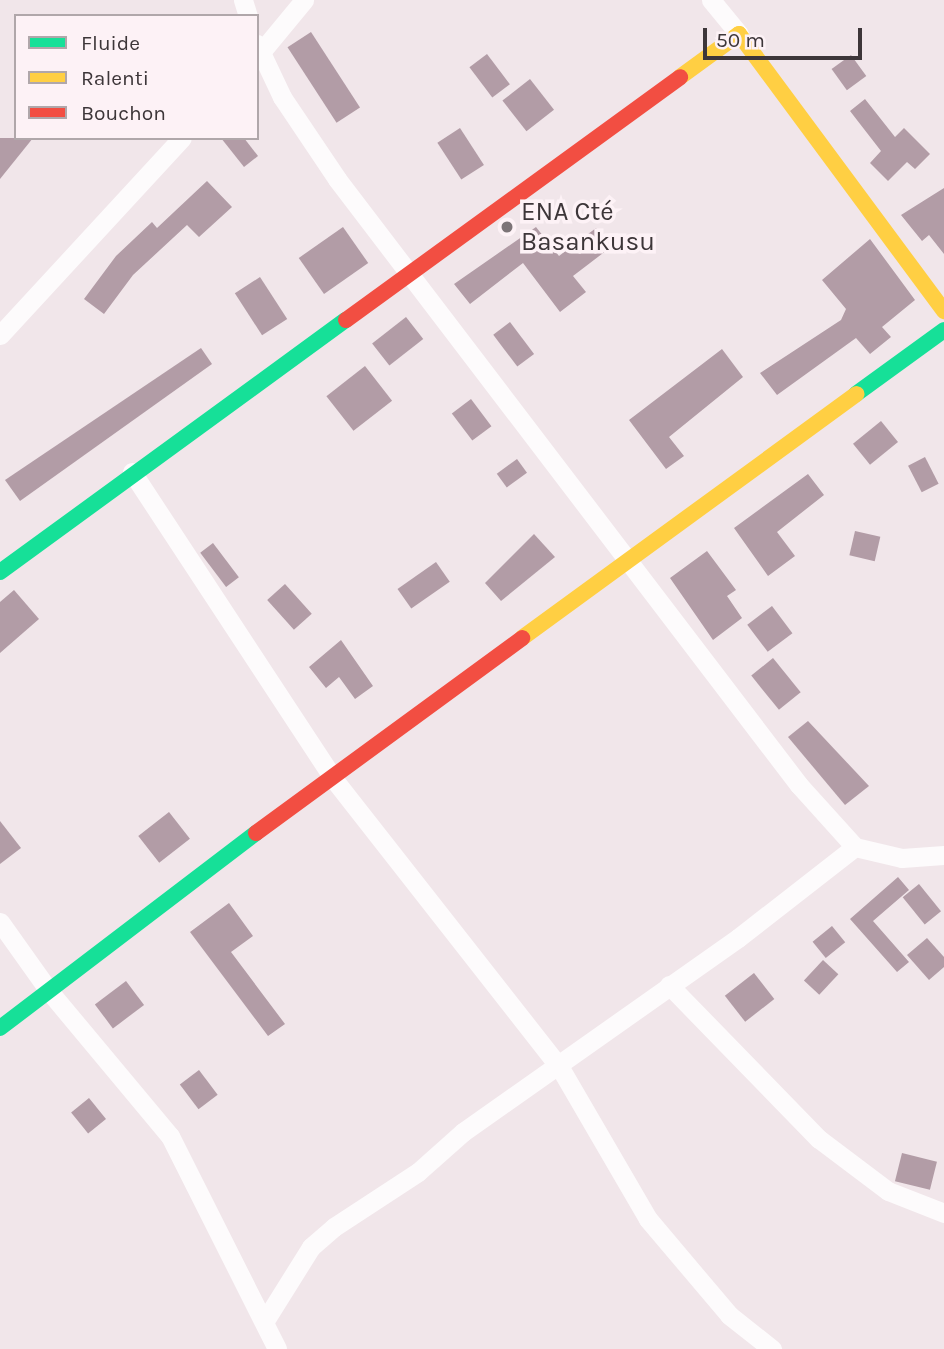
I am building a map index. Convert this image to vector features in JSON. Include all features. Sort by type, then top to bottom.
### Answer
[{"type":"street","points":[[259,50],[304,0]]},
{"type":"street","points":[[711,0],[944,311]]},
{"type":"street","points":[[0,572],[408,270],[739,34]]},
{"type":"street","points":[[259,53],[282,97],[330,169],[626,562],[799,785],[855,847],[902,858],[944,855]]},
{"type":"street","points":[[0,335],[180,140]]},
{"type":"street","points":[[0,1028],[332,777],[944,330]]},
{"type":"street","points":[[132,472],[332,777],[559,1066],[648,1219],[729,1315],[772,1349]]},
{"type":"street","points":[[266,1319],[311,1247],[334,1227],[559,1066],[855,847]]},
{"type":"street","points":[[0,922],[49,991],[170,1136],[266,1319],[277,1349]]},
{"type":"street","points":[[669,985],[819,1139],[888,1191],[944,1213]]},
{"type":"building","points":[[311,32],[360,107],[337,123],[288,47]]},
{"type":"building","points":[[487,54],[510,84],[492,98],[469,67]]},
{"type":"building","points":[[851,55],[866,76],[847,90],[832,69]]},
{"type":"building","points":[[530,79],[554,110],[526,131],[502,101]]},
{"type":"building","points":[[865,99],[895,137],[904,128],[930,154],[915,169],[907,162],[888,181],[870,163],[881,151],[850,111]]},
{"type":"building","points":[[460,128],[484,165],[461,180],[437,143]]},
{"type":"building","points":[[0,138],[31,140],[0,179]]},
{"type":"building","points":[[223,140],[246,140],[258,156],[244,167]]},
{"type":"building","points":[[207,181],[232,207],[199,237],[187,225],[133,275],[104,314],[84,299],[116,256],[152,222],[157,228]]},
{"type":"building","points":[[944,188],[944,254],[929,235],[922,241],[901,215]]},
{"type":"building","points":[[343,227],[368,263],[324,294],[299,258]]},
{"type":"building","points":[[536,227],[559,256],[596,228],[611,247],[573,276],[586,292],[560,312],[523,263],[470,304],[454,284]]},
{"type":"building","points":[[870,239],[915,300],[882,327],[891,337],[870,354],[856,338],[777,395],[760,373],[841,320],[846,309],[822,280]]},
{"type":"building","points":[[260,277],[287,319],[262,335],[235,293]]},
{"type":"building","points":[[406,317],[423,339],[389,366],[372,343]]},
{"type":"building","points":[[510,322],[534,354],[517,367],[493,335]]},
{"type":"building","points":[[201,348],[212,364],[20,501],[5,480]]},
{"type":"building","points":[[722,349],[743,377],[669,437],[684,456],[666,469],[629,420]]},
{"type":"building","points":[[365,366],[392,401],[353,431],[326,396]]},
{"type":"building","points":[[471,399],[491,426],[472,441],[452,413]]},
{"type":"building","points":[[881,421],[898,442],[870,465],[853,444]]},
{"type":"building","points":[[925,457],[939,484],[922,492],[908,466]]},
{"type":"building","points":[[517,459],[527,473],[507,487],[497,474]]},
{"type":"building","points":[[808,474],[824,495],[777,532],[795,556],[768,576],[734,528]]},
{"type":"building","points":[[855,531],[880,537],[875,561],[849,555]]},
{"type":"building","points":[[534,534],[555,557],[501,601],[485,583]]},
{"type":"building","points":[[213,543],[239,577],[226,587],[200,553]]},
{"type":"building","points":[[707,551],[736,590],[727,596],[742,618],[713,640],[670,578]]},
{"type":"building","points":[[436,562],[450,582],[411,609],[397,589]]},
{"type":"building","points":[[285,584],[312,614],[294,630],[267,600]]},
{"type":"building","points":[[14,590],[39,619],[0,653],[0,602]]},
{"type":"building","points":[[772,606],[792,633],[768,652],[747,625]]},
{"type":"building","points":[[341,640],[373,686],[355,699],[339,677],[326,688],[309,667]]},
{"type":"building","points":[[773,658],[801,692],[779,710],[751,676]]},
{"type":"building","points":[[808,721],[869,786],[845,805],[788,737]]},
{"type":"building","points":[[169,812],[190,839],[159,863],[138,836]]},
{"type":"building","points":[[0,821],[21,848],[0,864]]},
{"type":"building","points":[[898,877],[909,890],[873,921],[909,962],[897,972],[850,919]]},
{"type":"building","points":[[919,884],[941,911],[925,924],[903,897]]},
{"type":"building","points":[[229,903],[253,936],[231,952],[285,1024],[268,1036],[190,932]]},
{"type":"building","points":[[832,926],[845,942],[826,958],[813,942]]},
{"type":"building","points":[[927,938],[944,957],[944,967],[929,980],[907,955]]},
{"type":"building","points":[[823,960],[838,974],[819,995],[804,980]]},
{"type":"building","points":[[754,973],[774,999],[745,1022],[725,996]]},
{"type":"building","points":[[126,981],[144,1005],[113,1028],[95,1004]]},
{"type":"building","points":[[199,1070],[218,1095],[198,1109],[180,1084]]},
{"type":"building","points":[[89,1098],[106,1119],[88,1133],[71,1112]]},
{"type":"building","points":[[902,1153],[937,1162],[930,1190],[895,1181]]},
{"type":"traffic: fast","points":[[0,572],[346,320]]},
{"type":"traffic: fast","points":[[856,394],[944,330]]},
{"type":"traffic: fast","points":[[0,1028],[256,833]]},
{"type":"traffic: slow","points":[[680,77],[739,34],[944,311]]},
{"type":"traffic: slow","points":[[522,638],[856,394]]},
{"type":"traffic: jam","points":[[346,320],[680,77]]},
{"type":"traffic: jam","points":[[256,833],[522,638]]},
{"type":"place","name":"ENA Cté Basankusu","points":[[507,227]]}]
